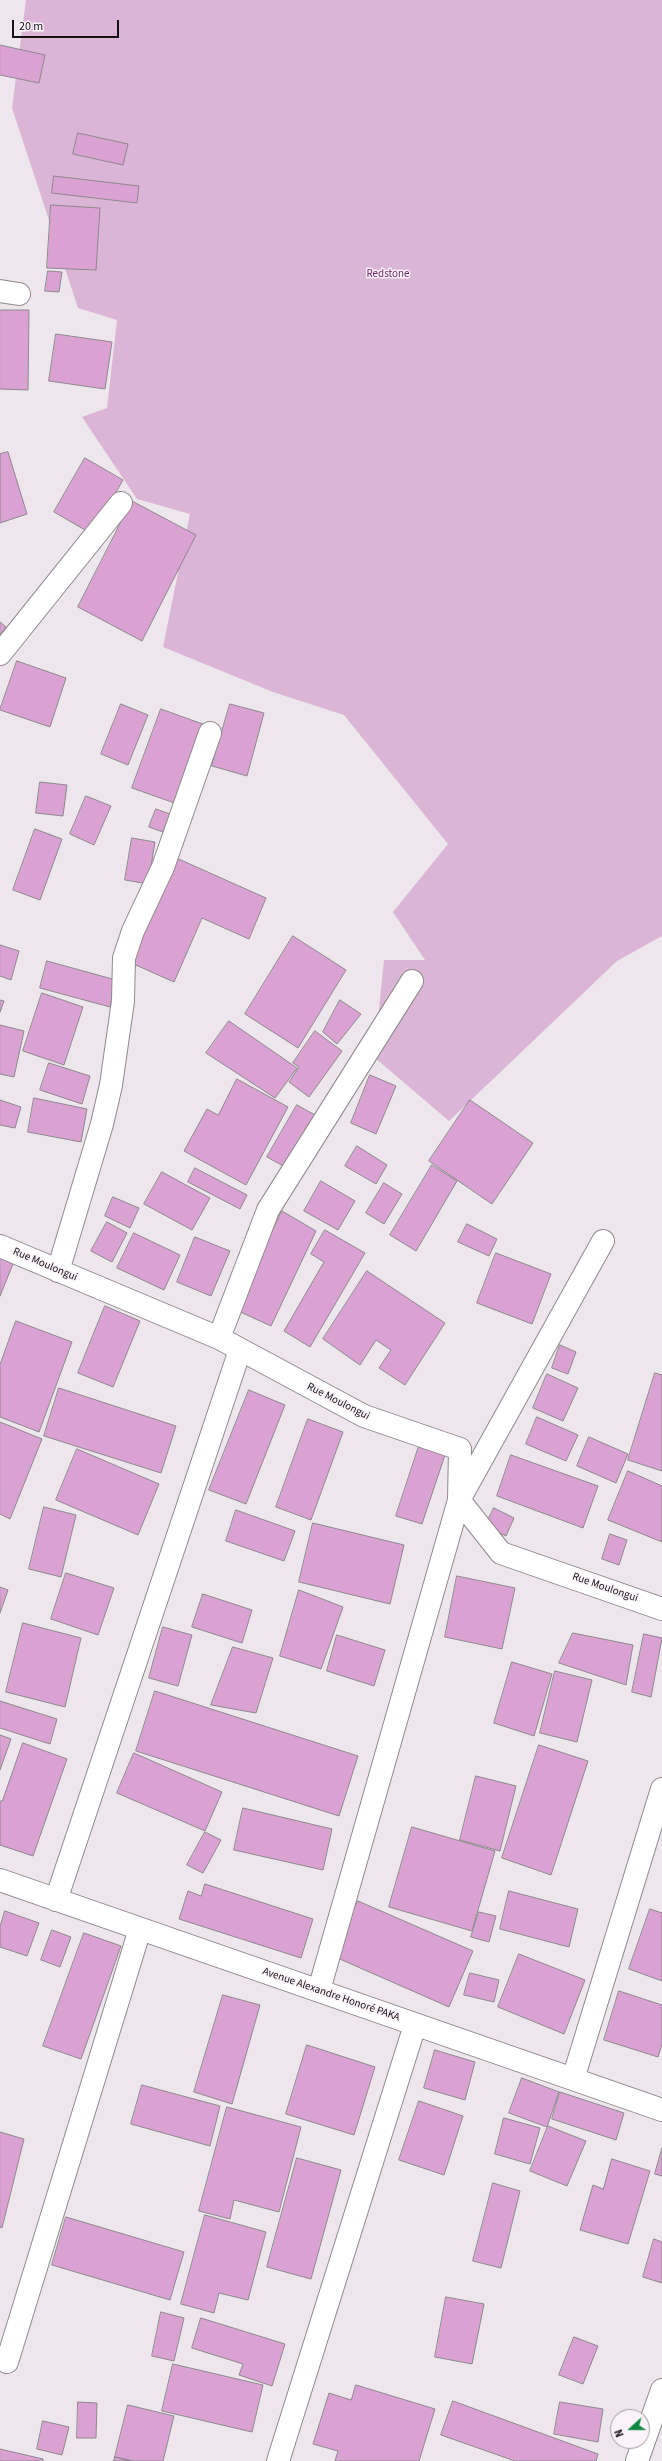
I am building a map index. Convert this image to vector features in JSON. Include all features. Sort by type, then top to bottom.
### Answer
[{"type":"street","points":[[0,654],[121,503]]},
{"type":"street","points":[[58,1271],[102,1124],[111,1086],[123,1001],[124,958],[133,931],[163,867],[210,733]]},
{"type":"street","points":[[219,1338],[268,1210],[412,981]]},
{"type":"street","points":[[318,1990],[459,1500],[603,1241]]},
{"type":"street","name":"Rue Moulongui","points":[[0,1246],[219,1338],[364,1416],[460,1449],[459,1500],[501,1553],[662,1608]]},
{"type":"street","points":[[56,1900],[240,1350]]},
{"type":"street","points":[[573,2080],[662,1789]]},
{"type":"street","name":"Avenue Alexandre Honoré PAKA","points":[[0,1880],[662,2110]]},
{"type":"street","points":[[8,2362],[140,1929]]},
{"type":"street","points":[[278,2461],[415,2025]]},
{"type":"street","points":[[637,2461],[662,2390]]},
{"type":"green space","name":"Redstone","points":[[26,0],[662,0],[662,936],[617,961],[449,1121],[374,1057],[384,960],[425,960],[393,912],[448,844],[344,715],[273,692],[163,647],[190,514],[137,499],[82,417],[107,408],[117,320],[78,308],[12,108]]},
{"type":"building","points":[[0,45],[45,55],[39,83],[0,75]]},
{"type":"building","points":[[78,133],[128,144],[123,165],[73,154]]},
{"type":"building","points":[[54,176],[139,186],[137,203],[52,193]]},
{"type":"building","points":[[51,205],[100,208],[96,270],[47,268]]},
{"type":"building","points":[[48,271],[62,272],[59,292],[45,291]]},
{"type":"building","points":[[0,310],[29,310],[28,390],[0,389]]},
{"type":"building","points":[[56,334],[112,342],[105,389],[49,381]]},
{"type":"building","points":[[8,452],[27,514],[0,523],[0,454]]},
{"type":"building","points":[[85,458],[123,480],[92,534],[54,512]]},
{"type":"building","points":[[132,501],[196,535],[142,641],[78,607]]},
{"type":"building","points":[[0,622],[6,627],[0,635]]},
{"type":"building","points":[[17,661],[66,678],[50,727],[0,710]]},
{"type":"building","points":[[121,704],[148,715],[128,765],[101,754]]},
{"type":"building","points":[[230,704],[264,713],[247,776],[212,766]]},
{"type":"building","points":[[161,709],[208,726],[180,805],[132,788]]},
{"type":"building","points":[[40,782],[67,785],[63,816],[36,813]]},
{"type":"building","points":[[86,796],[111,806],[94,845],[70,834]]},
{"type":"building","points":[[156,809],[170,814],[163,832],[149,827]]},
{"type":"building","points":[[35,829],[62,839],[40,900],[13,890]]},
{"type":"building","points":[[132,838],[155,842],[148,884],[125,880]]},
{"type":"building","points":[[174,857],[266,898],[249,939],[202,918],[174,982],[129,962]]},
{"type":"building","points":[[293,936],[346,970],[298,1048],[245,1014]]},
{"type":"building","points":[[0,945],[19,951],[11,980],[0,976]]},
{"type":"building","points":[[47,961],[116,980],[110,1007],[40,988]]},
{"type":"building","points":[[42,993],[83,1007],[64,1065],[23,1051]]},
{"type":"building","points":[[0,1000],[4,1001],[0,1012]]},
{"type":"building","points":[[340,1000],[361,1014],[337,1044],[323,1032]]},
{"type":"building","points":[[229,1021],[297,1068],[275,1098],[206,1053]]},
{"type":"building","points":[[0,1025],[24,1031],[14,1077],[0,1074]]},
{"type":"building","points":[[315,1031],[342,1051],[309,1097],[289,1082],[299,1067],[293,1063]]},
{"type":"building","points":[[49,1063],[90,1076],[82,1104],[40,1090]]},
{"type":"building","points":[[370,1075],[396,1086],[376,1134],[351,1123]]},
{"type":"building","points":[[237,1079],[288,1107],[246,1185],[184,1151],[207,1109],[218,1115]]},
{"type":"building","points":[[34,1098],[87,1109],[81,1142],[28,1132]]},
{"type":"building","points":[[0,1100],[21,1107],[15,1128],[0,1125]]},
{"type":"building","points":[[470,1100],[533,1143],[492,1204],[429,1161]]},
{"type":"building","points":[[297,1105],[315,1115],[285,1167],[267,1157]]},
{"type":"building","points":[[357,1146],[387,1165],[376,1184],[345,1166]]},
{"type":"building","points":[[432,1165],[457,1181],[416,1251],[390,1235]]},
{"type":"building","points":[[195,1168],[247,1195],[240,1209],[188,1182]]},
{"type":"building","points":[[162,1172],[210,1198],[192,1230],[144,1204]]},
{"type":"building","points":[[321,1181],[355,1201],[338,1230],[304,1211]]},
{"type":"building","points":[[384,1183],[402,1194],[384,1224],[366,1213]]},
{"type":"building","points":[[113,1197],[139,1208],[130,1228],[105,1216]]},
{"type":"building","points":[[282,1211],[316,1231],[271,1326],[236,1310]]},
{"type":"building","points":[[107,1222],[127,1233],[112,1262],[91,1251]]},
{"type":"building","points":[[467,1224],[497,1239],[489,1256],[458,1242]]},
{"type":"building","points":[[325,1230],[365,1253],[310,1347],[284,1331],[324,1262],[311,1254]]},
{"type":"building","points":[[134,1233],[180,1255],[164,1290],[117,1268]]},
{"type":"building","points":[[195,1237],[230,1251],[211,1296],[177,1282]]},
{"type":"building","points":[[0,1253],[15,1259],[0,1296]]},
{"type":"building","points":[[496,1253],[551,1274],[532,1324],[477,1303]]},
{"type":"building","points":[[367,1271],[445,1323],[405,1385],[379,1368],[391,1350],[376,1340],[360,1365],[323,1339]]},
{"type":"building","points":[[105,1306],[140,1321],[113,1387],[78,1373]]},
{"type":"building","points":[[16,1321],[72,1342],[39,1432],[0,1417],[0,1365]]},
{"type":"building","points":[[560,1345],[576,1352],[568,1374],[552,1368]]},
{"type":"building","points":[[655,1373],[662,1375],[662,1471],[628,1460]]},
{"type":"building","points":[[547,1374],[578,1388],[563,1421],[533,1408]]},
{"type":"building","points":[[59,1388],[176,1426],[161,1473],[44,1436]]},
{"type":"building","points":[[249,1390],[285,1405],[246,1504],[209,1490]]},
{"type":"building","points":[[537,1417],[578,1435],[566,1461],[526,1444]]},
{"type":"building","points":[[308,1419],[343,1432],[311,1520],[276,1507]]},
{"type":"building","points":[[0,1422],[42,1439],[10,1519],[0,1514]]},
{"type":"building","points":[[589,1437],[628,1454],[616,1483],[577,1466]]},
{"type":"building","points":[[420,1443],[446,1452],[422,1524],[396,1516]]},
{"type":"building","points":[[77,1449],[159,1484],[138,1535],[56,1500]]},
{"type":"building","points":[[511,1455],[598,1486],[583,1528],[497,1496]]},
{"type":"building","points":[[628,1471],[662,1486],[662,1542],[608,1520]]},
{"type":"building","points":[[44,1507],[76,1515],[61,1577],[29,1569]]},
{"type":"building","points":[[494,1508],[514,1518],[506,1536],[485,1526]]},
{"type":"building","points":[[236,1510],[295,1531],[284,1561],[226,1541]]},
{"type":"building","points":[[313,1523],[404,1545],[390,1604],[299,1582]]},
{"type":"building","points":[[610,1534],[627,1540],[619,1565],[602,1559]]},
{"type":"building","points":[[66,1573],[114,1588],[98,1635],[51,1619]]},
{"type":"building","points":[[457,1576],[515,1588],[502,1649],[445,1637]]},
{"type":"building","points":[[0,1587],[8,1590],[0,1613]]},
{"type":"building","points":[[299,1590],[343,1607],[321,1669],[280,1656]]},
{"type":"building","points":[[203,1594],[252,1610],[242,1643],[192,1627]]},
{"type":"building","points":[[23,1623],[81,1638],[65,1707],[6,1692]]},
{"type":"building","points":[[163,1627],[192,1635],[178,1686],[149,1678]]},
{"type":"building","points":[[573,1633],[633,1645],[626,1685],[559,1663]]},
{"type":"building","points":[[644,1634],[662,1638],[651,1697],[632,1692]]},
{"type":"building","points":[[337,1635],[385,1650],[374,1686],[327,1671]]},
{"type":"building","points":[[233,1647],[273,1658],[256,1713],[211,1705]]},
{"type":"building","points":[[512,1662],[552,1674],[534,1736],[494,1723]]},
{"type":"building","points":[[555,1671],[592,1680],[577,1742],[540,1733]]},
{"type":"building","points":[[155,1691],[358,1756],[339,1816],[136,1751]]},
{"type":"building","points":[[0,1701],[57,1719],[50,1744],[0,1728]]},
{"type":"building","points":[[0,1735],[11,1739],[0,1770]]},
{"type":"building","points":[[23,1743],[67,1759],[33,1856],[0,1845],[0,1801],[2,1801]]},
{"type":"building","points":[[539,1745],[588,1761],[551,1875],[502,1858]]},
{"type":"building","points":[[134,1753],[222,1792],[205,1831],[117,1793]]},
{"type":"building","points":[[476,1776],[516,1786],[500,1851],[460,1840]]},
{"type":"building","points":[[243,1808],[332,1829],[323,1870],[234,1850]]},
{"type":"building","points":[[412,1827],[495,1851],[472,1931],[389,1907]]},
{"type":"building","points":[[205,1832],[221,1840],[203,1873],[187,1865]]},
{"type":"building","points":[[205,1884],[313,1919],[301,1958],[179,1919],[188,1891],[201,1896]]},
{"type":"building","points":[[509,1891],[578,1909],[569,1947],[500,1929]]},
{"type":"building","points":[[358,1901],[473,1951],[449,2007],[333,1956]]},
{"type":"building","points":[[650,1909],[662,1913],[662,1981],[629,1969]]},
{"type":"building","points":[[5,1911],[39,1923],[27,1956],[0,1947],[0,1927]]},
{"type":"building","points":[[479,1912],[496,1916],[489,1942],[471,1937]]},
{"type":"building","points":[[52,1930],[71,1937],[60,1967],[41,1960]]},
{"type":"building","points":[[84,1933],[121,1946],[81,2059],[43,2046]]},
{"type":"building","points":[[519,1954],[585,1980],[564,2034],[498,2007]]},
{"type":"building","points":[[470,1973],[499,1980],[494,2002],[464,1995]]},
{"type":"building","points":[[619,1991],[662,2005],[662,2044],[658,2057],[604,2040]]},
{"type":"building","points":[[223,1995],[260,2005],[232,2104],[194,2092]]},
{"type":"building","points":[[307,2045],[375,2067],[354,2135],[286,2114]]},
{"type":"building","points":[[435,2050],[475,2062],[465,2100],[424,2088]]},
{"type":"building","points":[[522,2078],[559,2092],[547,2127],[509,2113]]},
{"type":"building","points":[[142,2085],[220,2106],[210,2146],[131,2124]]},
{"type":"building","points":[[560,2092],[624,2113],[616,2140],[552,2119]]},
{"type":"building","points":[[419,2101],[463,2116],[444,2175],[399,2160]]},
{"type":"building","points":[[227,2107],[301,2127],[279,2212],[234,2200],[230,2219],[199,2211]]},
{"type":"building","points":[[504,2118],[540,2128],[530,2164],[495,2154]]},
{"type":"building","points":[[548,2126],[586,2141],[567,2186],[530,2171]]},
{"type":"building","points":[[0,2132],[24,2139],[2,2228],[0,2227]]},
{"type":"building","points":[[662,2148],[662,2176],[655,2174]]},
{"type":"building","points":[[297,2158],[341,2170],[311,2279],[267,2267]]},
{"type":"building","points":[[612,2159],[650,2171],[628,2244],[580,2230],[593,2185],[603,2189]]},
{"type":"building","points":[[493,2183],[520,2191],[501,2268],[473,2261]]},
{"type":"building","points":[[205,2215],[266,2232],[248,2300],[219,2293],[214,2313],[181,2304]]},
{"type":"building","points":[[66,2217],[184,2252],[170,2300],[52,2265]]},
{"type":"building","points":[[654,2239],[662,2242],[662,2283],[643,2277]]},
{"type":"building","points":[[446,2297],[484,2304],[472,2364],[435,2357]]},
{"type":"building","points":[[161,2312],[184,2318],[174,2361],[152,2356]]},
{"type":"building","points":[[201,2318],[285,2344],[272,2386],[239,2375],[243,2364],[192,2348]]},
{"type":"building","points":[[574,2337],[598,2346],[583,2384],[559,2375]]},
{"type":"building","points":[[173,2364],[263,2385],[252,2432],[162,2411]]},
{"type":"building","points":[[356,2385],[435,2409],[419,2461],[335,2461],[338,2451],[313,2444],[329,2393],[351,2400]]},
{"type":"building","points":[[453,2401],[598,2454],[596,2461],[515,2461],[441,2435]]},
{"type":"building","points":[[78,2402],[97,2403],[96,2438],[77,2438]]},
{"type":"building","points":[[560,2402],[603,2409],[598,2442],[554,2434]]},
{"type":"building","points":[[128,2405],[174,2416],[163,2461],[134,2461],[115,2457]]},
{"type":"building","points":[[43,2421],[69,2427],[62,2455],[37,2449]]},
{"type":"building","points":[[0,2449],[43,2459],[43,2461],[0,2461]]},
{"type":"building","points":[[115,2457],[130,2461],[114,2461]]}]
